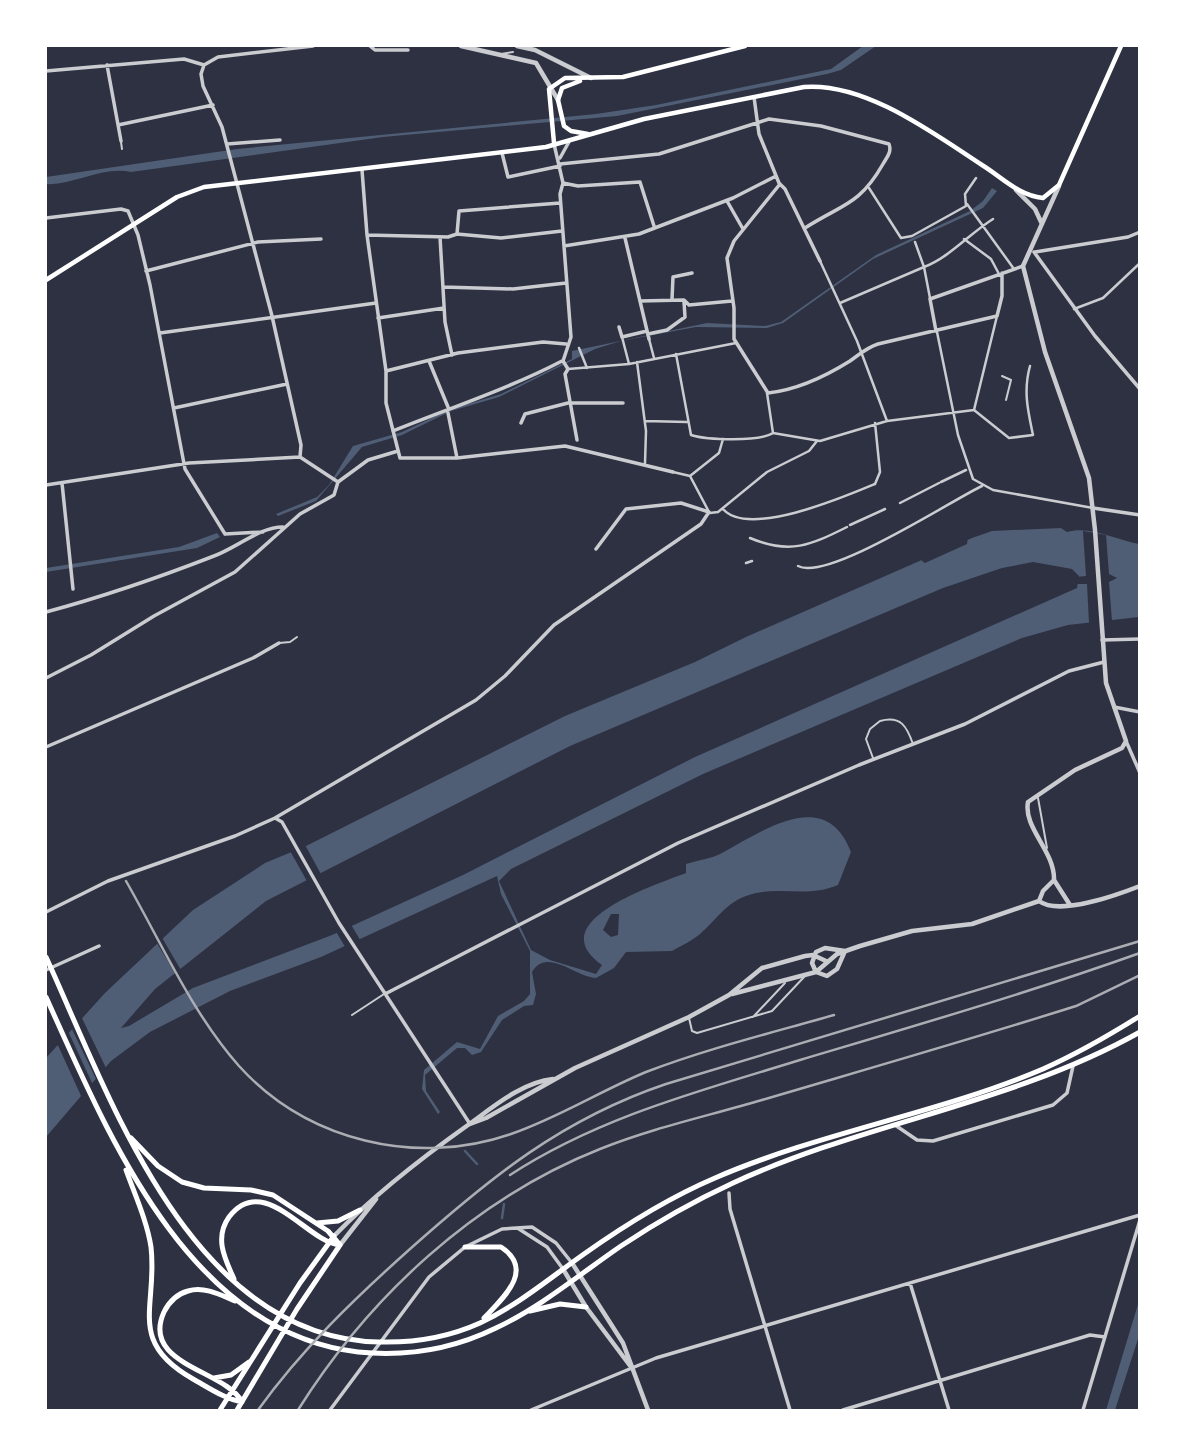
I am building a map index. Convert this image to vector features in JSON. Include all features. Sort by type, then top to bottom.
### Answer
[{"type":"main road","points":[[554,144],[549,89],[561,79],[640,74],[745,46]]},
{"type":"main road","points":[[46,280],[190,191],[554,144],[644,119],[813,86],[854,92],[940,139],[1015,190],[1043,198],[1059,185],[1121,46]]},
{"type":"main road","points":[[591,78],[562,88],[558,100],[564,126],[571,131],[593,134]]},
{"type":"main road","points":[[46,957],[129,1136],[160,1190],[200,1245],[236,1284],[268,1309],[293,1322],[327,1335],[389,1342],[435,1337],[479,1323],[517,1303],[642,1216],[715,1177],[775,1154],[1026,1076],[1092,1045],[1139,1016]]},
{"type":"main road","points":[[46,997],[121,1155],[143,1216],[151,1249],[147,1312],[152,1340],[165,1360],[175,1368],[228,1398],[242,1402]]},
{"type":"main road","points":[[121,1155],[151,1203],[191,1253],[242,1304],[261,1318],[312,1342],[381,1354],[420,1352],[462,1343],[524,1312],[651,1227],[726,1186],[895,1125],[1014,1089],[1073,1066],[1139,1032]]},
{"type":"main road","points":[[129,1136],[171,1176],[204,1188],[268,1193],[317,1223],[334,1236],[340,1245]]},
{"type":"main road","points":[[236,1284],[225,1261],[221,1239],[229,1217],[244,1206],[256,1203],[273,1206],[329,1243],[340,1245]]},
{"type":"main road","points":[[317,1223],[338,1221],[360,1210]]},
{"type":"main road","points":[[220,1410],[334,1236]]},
{"type":"main road","points":[[237,1410],[340,1245]]},
{"type":"main road","points":[[466,1248],[501,1247],[513,1258],[516,1267],[515,1282],[509,1292],[479,1323]]},
{"type":"main road","points":[[242,1304],[196,1289],[178,1296],[166,1309],[162,1327],[166,1346],[180,1361],[233,1390],[242,1402]]},
{"type":"main road","points":[[524,1312],[560,1304],[586,1307]]},
{"type":"main road","points":[[211,1379],[231,1374],[252,1359]]},
{"type":"street","points":[[46,71],[184,59],[204,65],[218,57],[313,46]]},
{"type":"street","points":[[370,46],[375,50],[408,50]]},
{"type":"street","points":[[461,46],[536,63],[545,74],[549,89],[558,100]]},
{"type":"street","points":[[517,46],[535,50],[591,78]]},
{"type":"street","points":[[107,65],[121,141]]},
{"type":"street","points":[[204,65],[201,81],[213,105],[227,146],[272,316],[301,445],[300,457]]},
{"type":"street","points":[[754,96],[758,134],[776,176],[805,228],[840,303],[887,421]]},
{"type":"street","points":[[118,125],[213,105]]},
{"type":"street","points":[[502,151],[508,177],[560,163],[659,154],[769,119],[813,124],[884,142],[891,148],[869,188],[850,203],[805,228]]},
{"type":"street","points":[[227,146],[280,139]]},
{"type":"street","points":[[560,163],[570,140]]},
{"type":"street","points":[[554,144],[563,183],[560,203],[571,339],[566,344],[563,361],[568,369]]},
{"type":"street","points":[[362,170],[367,235],[386,371],[385,392],[400,458],[457,457],[565,446],[690,475],[719,453],[723,439]]},
{"type":"street","points":[[564,246],[625,237],[727,201],[776,176]]},
{"type":"street","points":[[966,204],[965,194],[976,178]]},
{"type":"street","points":[[563,183],[578,186],[638,181],[642,185],[654,226]]},
{"type":"street","points":[[773,433],[767,393],[736,343],[727,255],[743,230],[780,184]]},
{"type":"street","points":[[930,299],[1023,266],[1032,251],[1059,185]]},
{"type":"street","points":[[869,188],[901,238],[912,236],[966,204]]},
{"type":"street","points":[[1015,190],[1035,209],[1042,226]]},
{"type":"street","points":[[727,201],[743,230]]},
{"type":"street","points":[[457,234],[458,211],[560,203]]},
{"type":"street","points":[[966,204],[972,208],[1014,269]]},
{"type":"street","points":[[46,218],[128,211],[146,271],[160,333],[183,463],[225,534],[263,532],[283,527]]},
{"type":"street","points":[[840,303],[943,258],[993,219]]},
{"type":"street","points":[[367,235],[440,237],[457,234],[501,238],[562,231]]},
{"type":"street","points":[[1032,251],[1102,242],[1139,232]]},
{"type":"street","points":[[440,237],[444,308],[452,355]]},
{"type":"street","points":[[625,237],[654,358]]},
{"type":"street","points":[[146,271],[252,244],[321,239]]},
{"type":"street","points":[[964,239],[991,259],[1000,274],[1002,296],[974,410]]},
{"type":"street","points":[[915,242],[924,267],[953,414],[968,470],[982,486],[1027,498],[1139,514]]},
{"type":"street","points":[[1032,251],[1074,309],[1139,389]]},
{"type":"street","points":[[1074,309],[1103,299],[1139,263]]},
{"type":"street","points":[[1023,266],[1045,352],[1086,470],[1093,508],[1106,683],[1139,773]]},
{"type":"street","points":[[672,299],[673,277],[692,273]]},
{"type":"street","points":[[443,287],[513,289],[566,283]]},
{"type":"street","points":[[640,300],[672,299],[696,305],[733,301]]},
{"type":"street","points":[[622,339],[667,330],[685,317],[684,302]]},
{"type":"street","points":[[160,333],[376,303]]},
{"type":"street","points":[[378,318],[444,308]]},
{"type":"street","points":[[767,393],[817,379],[861,351],[883,342],[997,316]]},
{"type":"street","points":[[619,327],[629,364]]},
{"type":"street","points":[[568,369],[629,364],[736,343]]},
{"type":"street","points":[[386,371],[452,355],[526,344],[566,344]]},
{"type":"street","points":[[580,350],[587,368]]},
{"type":"street","points":[[677,354],[689,432],[694,437],[723,439],[764,437],[773,433],[817,441],[875,423],[974,410],[1011,439],[1033,435],[1026,380],[1030,366]]},
{"type":"street","points":[[429,361],[448,407]]},
{"type":"street","points":[[393,431],[448,407],[499,394],[529,381],[563,361]]},
{"type":"street","points":[[637,362],[640,405],[645,421],[645,463]]},
{"type":"street","points":[[568,369],[565,374],[577,440]]},
{"type":"street","points":[[174,408],[287,384]]},
{"type":"street","points":[[521,423],[525,414],[572,403],[623,403]]},
{"type":"street","points":[[448,413],[457,457]]},
{"type":"street","points":[[1025,422],[1029,419]]},
{"type":"street","points":[[645,421],[687,422]]},
{"type":"street","points":[[723,509],[733,517],[749,519],[797,511],[875,484],[880,477],[875,423]]},
{"type":"street","points":[[596,549],[626,509],[669,502],[709,512],[723,509],[767,472],[809,451],[817,441]]},
{"type":"street","points":[[46,678],[235,572],[283,527],[334,495],[338,482],[368,460],[398,451]]},
{"type":"street","points":[[46,485],[183,463],[300,457],[338,482]]},
{"type":"street","points":[[900,503],[968,470]]},
{"type":"street","points":[[690,475],[709,512]]},
{"type":"street","points":[[62,483],[73,589]]},
{"type":"street","points":[[798,566],[806,569],[816,567],[860,552],[937,513],[969,491],[982,486]]},
{"type":"street","points":[[750,538],[779,547],[801,547],[884,509]]},
{"type":"street","points":[[46,912],[108,881],[235,836],[275,818],[476,700],[505,676],[554,625],[701,524],[709,512]]},
{"type":"street","points":[[46,612],[216,555],[263,532]]},
{"type":"street","points":[[746,563],[752,561]]},
{"type":"street","points":[[1102,640],[1139,639]]},
{"type":"street","points":[[46,747],[253,658],[279,643]]},
{"type":"street","points":[[385,994],[678,843],[873,759],[965,724],[1069,671],[1104,662]]},
{"type":"street","points":[[1114,708],[1139,712]]},
{"type":"street","points":[[1070,905],[1054,880],[1047,848],[1039,839],[1027,809],[1031,799],[1075,770],[1122,748],[1126,741]]},
{"type":"street","points":[[275,818],[282,822],[359,955],[470,1124]]},
{"type":"street","points":[[816,972],[826,961],[845,951],[912,931],[972,924],[1030,906],[1039,901],[1043,891],[1054,880]]},
{"type":"street","points":[[1039,901],[1050,906],[1070,905],[1139,886]]},
{"type":"street","points":[[46,970],[99,946]]},
{"type":"street","points":[[334,1236],[415,1162],[470,1124],[486,1118],[555,1079],[689,1017],[729,995],[762,968],[813,955],[822,949],[845,951]]},
{"type":"street","points":[[729,995],[816,972],[827,976],[835,972],[845,951]]},
{"type":"street","points":[[813,955],[826,961]]},
{"type":"street","points":[[813,955],[812,963],[816,972]]},
{"type":"street","points":[[895,1125],[917,1140],[933,1141],[1053,1105],[1065,1097],[1073,1066]]},
{"type":"street","points":[[729,1194],[730,1209],[790,1410]]},
{"type":"street","points":[[340,1245],[378,1195]]},
{"type":"street","points":[[531,1410],[631,1367],[764,1325],[1139,1217]]},
{"type":"street","points":[[1083,1410],[1139,1217]]},
{"type":"street","points":[[330,1410],[429,1277],[466,1248],[502,1229],[532,1227],[562,1249],[623,1343],[648,1410]]},
{"type":"street","points":[[517,1228],[547,1247],[586,1307],[631,1367]]},
{"type":"street","points":[[910,1283],[949,1410]]},
{"type":"street","points":[[843,1410],[859,1408],[1090,1335],[1105,1337]]},
{"type":"lane","points":[[500,54],[513,52]]},
{"type":"lane","points":[[121,141],[122,149]]},
{"type":"lane","points":[[1002,376],[1011,380],[1006,400]]},
{"type":"lane","points":[[279,643],[290,642],[297,637]]},
{"type":"lane","points":[[873,759],[866,739],[870,729],[880,721],[892,719],[904,724],[913,744]]},
{"type":"lane","points":[[1039,795],[1037,807],[1047,848]]},
{"type":"lane","points":[[689,1017],[695,1032],[772,1011],[807,974]]},
{"type":"lane","points":[[752,1017],[787,980]]},
{"type":"lane","points":[[352,1014],[385,994]]},
{"type":"water","points":[[863,46],[876,46],[841,70],[827,74],[617,116],[383,137],[131,172],[109,172],[46,184],[46,177],[237,149],[596,114],[656,105],[831,69]]},
{"type":"water","points":[[992,188],[997,191],[983,208],[873,259],[783,323],[767,328],[696,327],[621,341],[595,349],[499,397],[451,411],[402,435],[362,447],[316,501],[278,516],[276,514],[317,497],[329,485],[353,446],[402,432],[451,409],[501,394],[572,359],[572,351],[707,323],[765,326],[781,322],[876,255],[970,211],[983,201]]},
{"type":"water","points":[[1061,528],[1067,532],[1084,530],[1139,544],[1139,617],[1068,625],[1022,638],[703,774],[511,869],[499,881],[531,950],[550,960],[596,974],[602,965],[587,949],[585,934],[593,920],[629,896],[686,873],[686,864],[718,855],[775,825],[810,817],[826,821],[840,832],[851,852],[838,885],[814,891],[769,891],[746,896],[722,912],[700,934],[672,951],[626,952],[614,968],[596,978],[562,965],[545,962],[538,965],[532,972],[536,994],[533,1005],[524,1006],[502,1020],[481,1052],[472,1055],[465,1048],[457,1048],[425,1075],[426,1091],[440,1112],[438,1114],[422,1089],[424,1070],[457,1042],[480,1049],[498,1016],[524,1001],[530,994],[530,951],[501,894],[497,876],[321,957],[230,991],[150,1032],[111,1061],[46,1137],[46,1058],[105,993],[193,910],[265,863],[306,846],[565,716],[695,662],[746,637],[992,531]],"holes":[[[1033,562],[1072,569],[1079,576],[1077,588],[695,757],[463,875],[332,935],[193,988],[129,1026],[121,1028],[155,989],[266,901],[570,746],[943,588],[1002,568]],[[611,914],[619,914],[618,935],[611,937],[603,930]]]},
{"type":"water","points":[[217,533],[220,537],[197,548],[46,572],[46,568],[179,547]]},
{"type":"water","points":[[1139,1301],[1139,1336],[1115,1410],[1106,1410]]},
{"type":"pier","points":[[1083,531],[1106,535],[1109,574],[1117,578],[1109,582],[1112,621],[1089,623],[1087,584],[1075,584],[1076,577],[1086,576]]},
{"type":"pier","points":[[968,536],[967,544],[925,563],[922,561],[921,558]]},
{"type":"pier","points":[[304,843],[322,876],[308,883],[289,849]]},
{"type":"pier","points":[[350,923],[362,943],[347,950],[335,930]]},
{"type":"pier","points":[[161,936],[182,972],[177,976],[155,940]]},
{"type":"pier","points":[[80,1014],[107,1070],[97,1081],[70,1025]]},
{"type":"pier","points":[[67,1029],[93,1085],[82,1098],[56,1041]]},
{"type":"waterway","points":[[465,1151],[477,1164]]},
{"type":"waterway","points":[[502,1218],[504,1204]]},
{"type":"railway","points":[[126,881],[206,1023],[239,1066],[266,1092],[297,1113],[330,1129],[401,1147],[438,1148],[475,1144],[511,1134],[646,1072],[834,1015]]},
{"type":"railway","points":[[258,1410],[292,1366],[330,1325],[410,1249],[499,1174],[594,1114],[666,1084],[1140,941]]},
{"type":"railway","points":[[510,1175],[579,1137],[651,1107],[1140,953]]},
{"type":"railway","points":[[298,1410],[357,1329],[428,1256],[510,1195],[554,1170],[600,1149],[640,1135],[1076,1006],[1140,975]]}]
